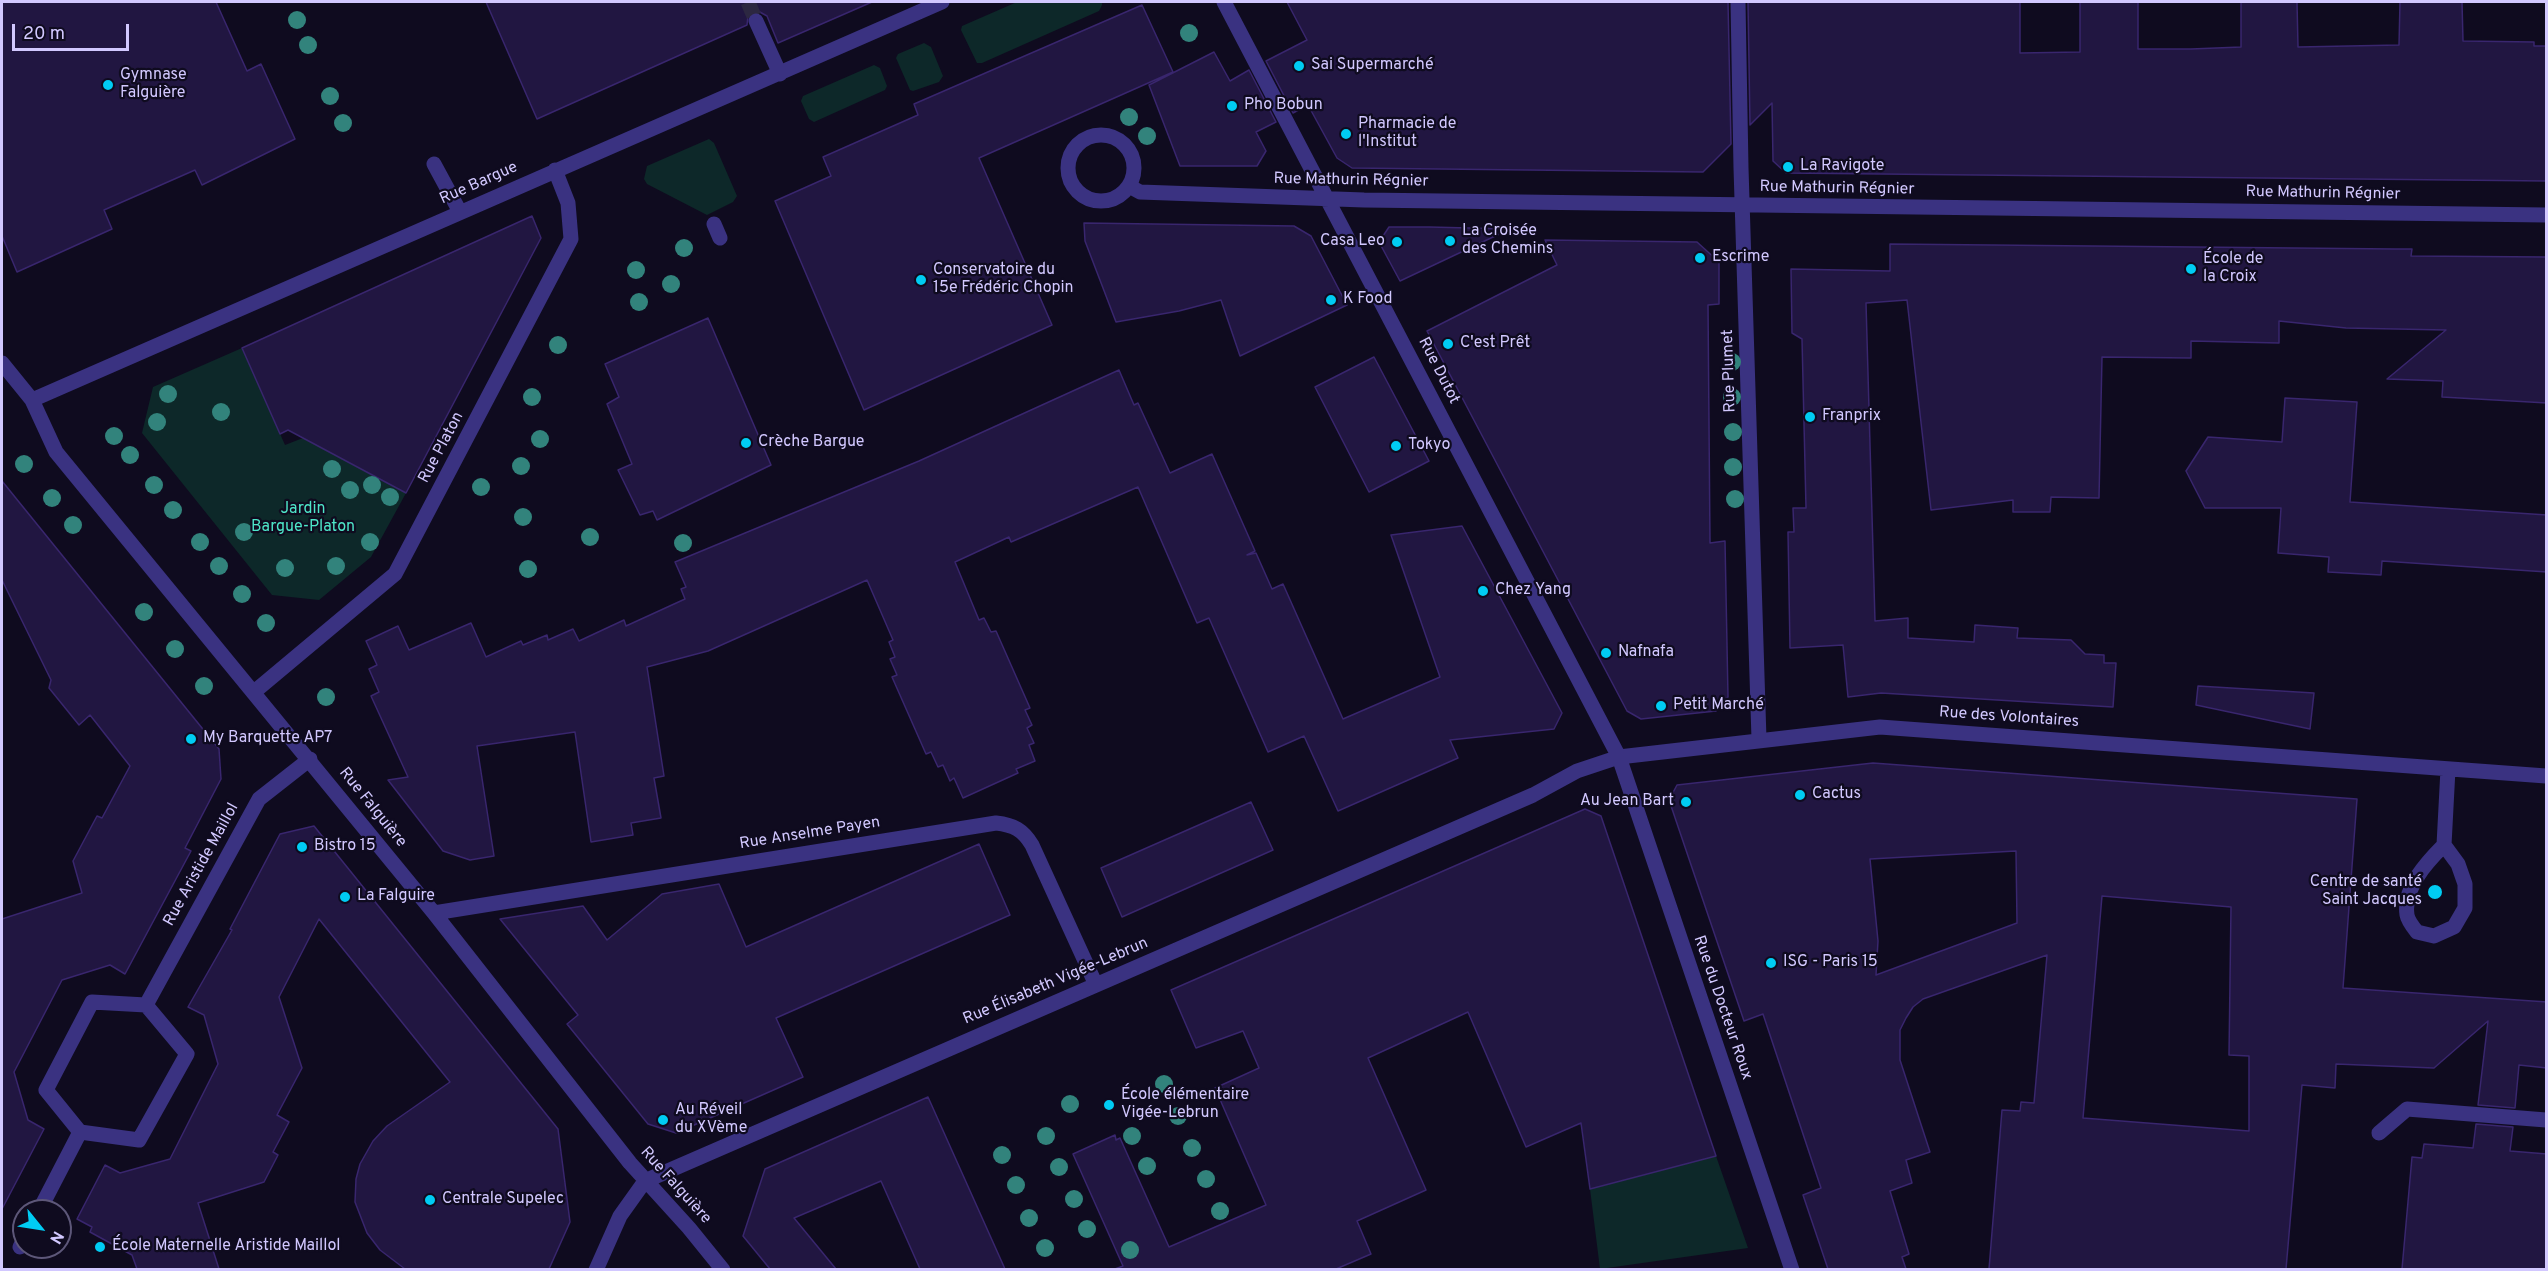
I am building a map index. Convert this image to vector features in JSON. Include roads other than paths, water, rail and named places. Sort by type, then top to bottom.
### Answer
[{"type":"street","name":"Rue Bargue","points":[[32,400],[942,2]]},
{"type":"street","name":"Rue Dutot","points":[[1224,2],[1618,757]]},
{"type":"street","name":"Rue Plumet","points":[[1738,2],[1759,739]]},
{"type":"street","points":[[756,21],[780,74]]},
{"type":"street","points":[[1104,135],[1115,138],[1131,153],[1134,176],[1129,186],[1123,194],[1114,199],[1104,201],[1085,197],[1071,182],[1068,171],[1074,149],[1082,141],[1092,136],[1104,135]]},
{"type":"street","points":[[434,164],[459,212]]},
{"type":"street","name":"Rue Platon","points":[[254,692],[395,574],[572,239],[568,203],[555,170]]},
{"type":"street","name":"Rue Mathurin Régnier","points":[[1129,186],[1140,192],[1327,199],[2547,215]]},
{"type":"street","points":[[714,224],[720,238]]},
{"type":"street","name":"Rue Falguière","points":[[2,363],[32,400],[56,452],[310,759],[645,1181],[723,1269]]},
{"type":"street","name":"Rue des Volontaires","points":[[1482,817],[1533,795],[1577,771],[1618,757],[1759,739],[1880,727],[2547,776]]},
{"type":"street","name":"Rue du Docteur Roux","points":[[1618,757],[1792,1269]]},
{"type":"street","name":"Rue Aristide Maillol","points":[[146,1005],[259,800],[310,759]]},
{"type":"street","points":[[2444,844],[2431,858],[2408,896],[2407,918],[2416,932],[2434,936],[2454,927],[2465,908],[2465,884],[2458,864],[2444,844],[2448,769]]},
{"type":"street","name":"Rue Élisabeth Vigée-Lebrun","points":[[645,1181],[1482,817]]},
{"type":"street","name":"Rue Anselme Payen","points":[[434,913],[996,823],[1011,824],[1027,836],[1032,845],[1096,985]]},
{"type":"street","points":[[92,1002],[146,1005],[187,1054],[139,1140],[80,1132],[46,1090],[92,1002]]},
{"type":"street","points":[[2379,1133],[2407,1109],[2547,1120]]},
{"type":"street","points":[[45,1199],[80,1132]]},
{"type":"street","points":[[596,1269],[620,1216],[645,1181]]},
{"type":"tunnel","points":[[748,2],[756,21]]},
{"type":"place","name":"Sai Supermarché","points":[[1299,66]]},
{"type":"place","name":"Gymnase Falguière","points":[[108,85]]},
{"type":"place","name":"Pho Bobun","points":[[1232,106]]},
{"type":"place","name":"Pharmacie de l'Institut","points":[[1346,134]]},
{"type":"place","name":"La Ravigote","points":[[1788,167]]},
{"type":"place","name":"La Croisée des Chemins","points":[[1450,241]]},
{"type":"place","name":"Casa Leo","points":[[1397,242]]},
{"type":"place","name":"Escrime","points":[[1700,258]]},
{"type":"place","name":"École de la Croix","points":[[2191,269]]},
{"type":"place","name":"Conservatoire du 15e Frédéric Chopin","points":[[921,280]]},
{"type":"place","name":"K Food","points":[[1331,300]]},
{"type":"place","name":"C'est Prêt","points":[[1448,344]]},
{"type":"place","name":"Franprix","points":[[1810,417]]},
{"type":"place","name":"Crèche Bargue","points":[[746,443]]},
{"type":"place","name":"Tokyo","points":[[1396,446]]},
{"type":"place","name":"Chez Yang","points":[[1483,591]]},
{"type":"place","name":"Nafnafa","points":[[1606,653]]},
{"type":"place","name":"Petit Marché","points":[[1661,706]]},
{"type":"place","name":"My Barquette AP7","points":[[191,739]]},
{"type":"place","name":"Cactus","points":[[1800,795]]},
{"type":"place","name":"Au Jean Bart","points":[[1686,802]]},
{"type":"place","name":"Bistro 15","points":[[302,847]]},
{"type":"place","name":"Centre de santé Saint Jacques","points":[[2435,892]]},
{"type":"place","name":"La Falguire","points":[[345,897]]},
{"type":"place","name":"ISG - Paris 15","points":[[1771,963]]},
{"type":"place","name":"École élémentaire Vigée-Lebrun","points":[[1109,1105]]},
{"type":"place","name":"Au Réveil du XVème","points":[[663,1120]]},
{"type":"place","name":"Centrale Supelec","points":[[430,1200]]},
{"type":"place","name":"École Maternelle Aristide Maillol","points":[[100,1247]]},
{"type":"park label","name":"Jardin Bargue-Platon","points":[[303,519]]}]
